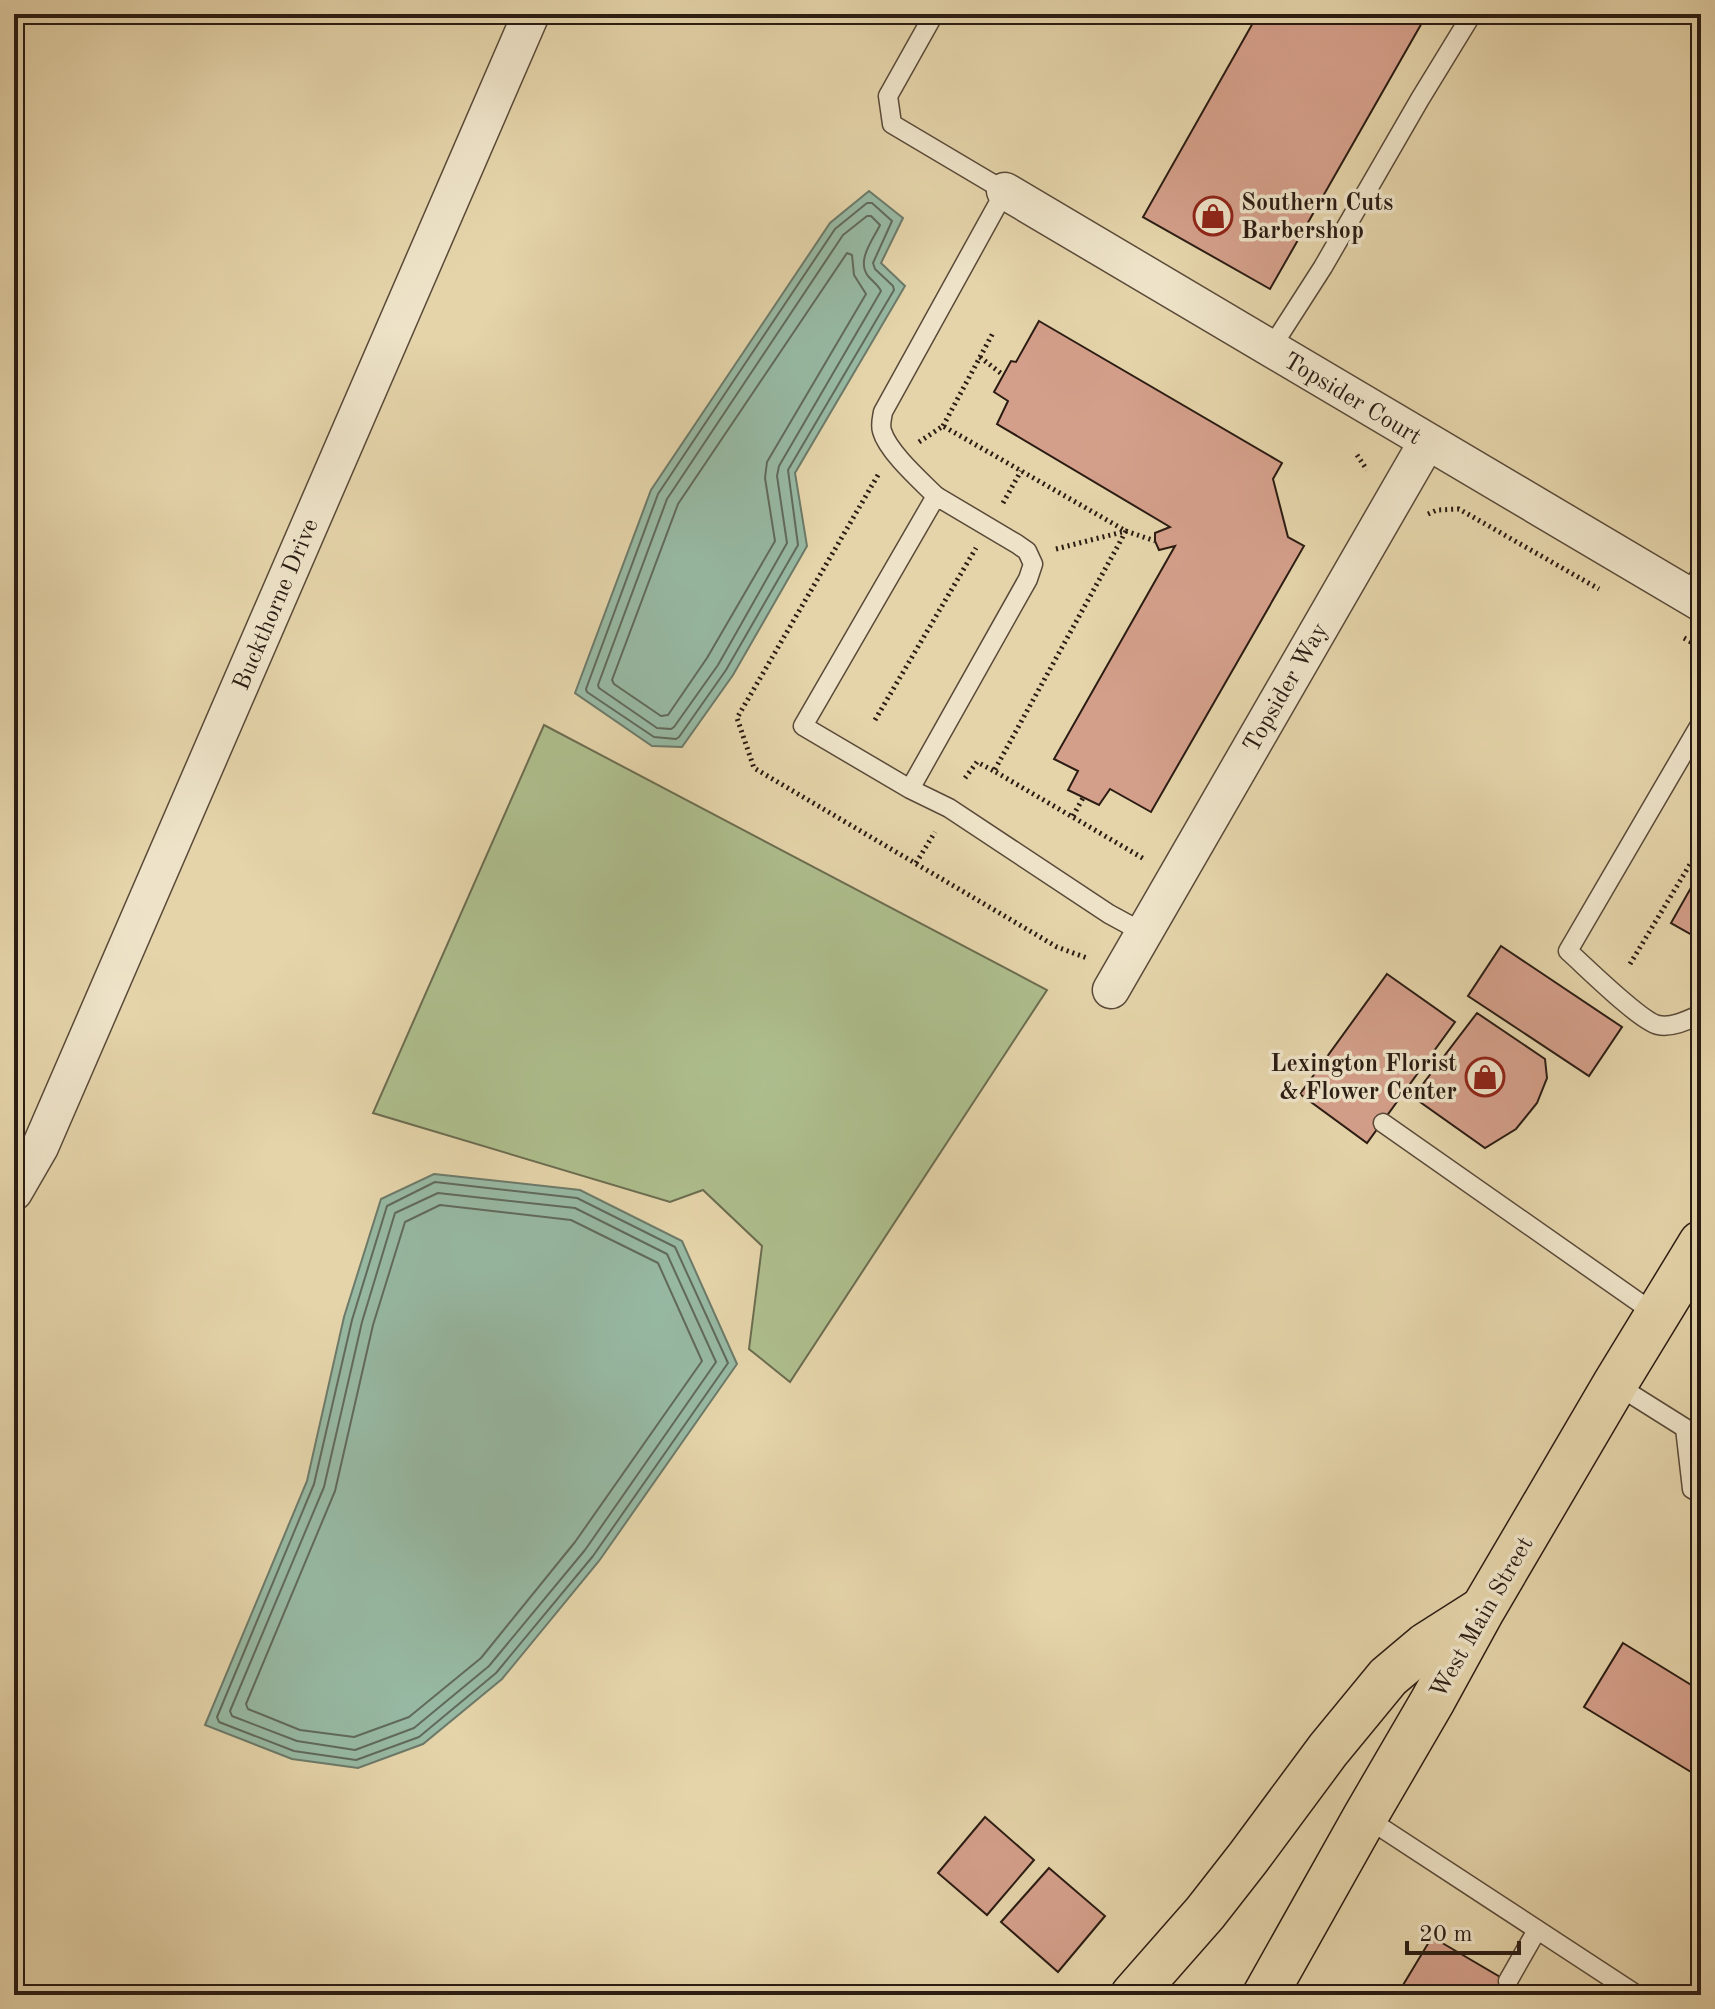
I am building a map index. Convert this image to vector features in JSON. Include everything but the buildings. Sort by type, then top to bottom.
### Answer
[{"type":"main road","name":"West Main Street","points":[[1265,1995],[1483,1609],[1657,1315],[1690,1269]]},
{"type":"main road","points":[[1133,1995],[1205,1913],[1328,1750],[1388,1677],[1426,1645],[1483,1609]]},
{"type":"street","name":"Buckthorne Drive","points":[[14,1192],[40,1147],[531,14]]},
{"type":"street","name":"Topsider Court","points":[[1005,191],[1427,442],[1697,591]]},
{"type":"street","name":"Topsider Way","points":[[1144,933],[1427,442]]},
{"type":"street","points":[[1111,990],[1144,933]]},
{"type":"lane","points":[[910,789],[1028,579],[1033,564],[1027,551],[936,496],[899,458],[883,434],[881,423],[883,412],[1005,191],[892,124],[888,96],[934,14]]},
{"type":"lane","points":[[1271,348],[1323,267],[1472,14]]},
{"type":"lane","points":[[936,496],[803,726],[910,789],[949,808],[1109,914],[1144,933]]},
{"type":"lane","points":[[1701,723],[1568,951],[1633,1009],[1656,1025],[1672,1024],[1701,1014]]},
{"type":"lane","points":[[1383,1123],[1657,1315]]},
{"type":"lane","points":[[1615,1384],[1693,1425],[1692,1489],[1701,1494]]},
{"type":"lane","points":[[1365,1817],[1637,1995]]},
{"type":"lane","points":[[1508,1981],[1537,1930]]},
{"type":"path","points":[[919,442],[943,426],[994,331]]},
{"type":"path","points":[[980,357],[1003,375]]},
{"type":"path","points":[[943,426],[1126,531],[1155,541]]},
{"type":"path","points":[[1002,504],[1021,471]]},
{"type":"path","points":[[1423,516],[1437,510],[1459,509],[1609,595]]},
{"type":"path","points":[[1056,549],[1126,531]]},
{"type":"path","points":[[994,771],[1126,531]]},
{"type":"path","points":[[875,720],[981,539]]},
{"type":"path","points":[[1678,635],[1691,642],[1701,656]]},
{"type":"path","points":[[965,778],[977,762],[1146,859],[1148,868]]},
{"type":"path","points":[[1073,816],[1084,796]]},
{"type":"path","points":[[916,863],[936,831]]},
{"type":"path","points":[[1630,964],[1700,849]]},
{"type":"shaded area","points":[[544,725],[1047,990],[790,1382],[749,1349],[762,1246],[703,1190],[670,1202],[373,1113]]},
{"type":"water","points":[[869,191],[903,218],[881,263],[905,286],[795,473],[807,546],[733,675],[682,747],[652,746],[575,693],[651,490],[830,223]]},
{"type":"water","points":[[434,1174],[580,1190],[682,1241],[737,1364],[599,1561],[502,1679],[423,1744],[358,1768],[292,1759],[205,1725],[307,1481],[344,1317],[381,1199]]},
{"type":"place","name":"Southern Cuts Barbershop","points":[[1213,216]]},
{"type":"place","name":"Lexington Florist & Flower Center","points":[[1485,1077]]}]
